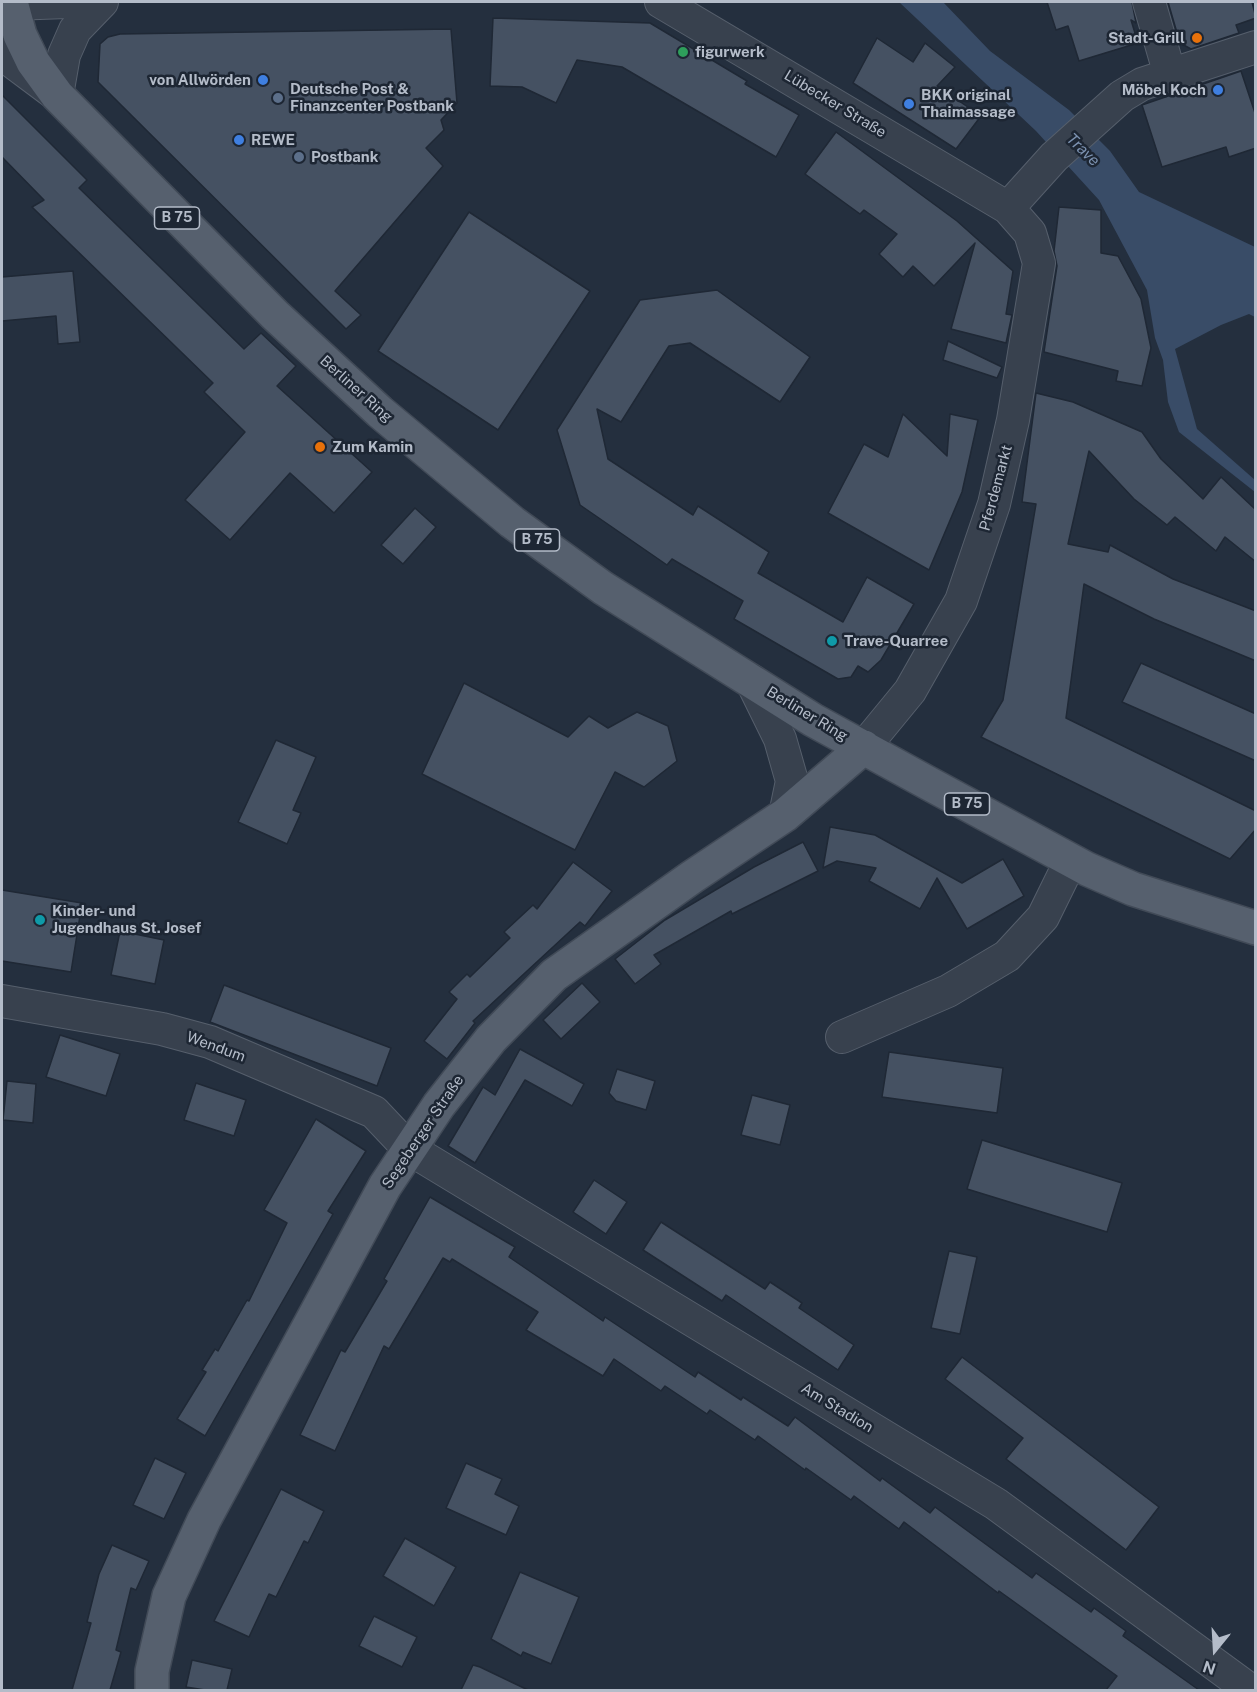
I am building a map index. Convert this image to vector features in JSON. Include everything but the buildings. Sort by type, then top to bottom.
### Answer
[{"type":"main road","name":"Berliner Ring","points":[[8,2],[33,62],[57,95],[275,315],[380,411],[473,490],[603,588],[813,720],[864,747]]},
{"type":"main road","name":"Segeberger Straße","points":[[152,1690],[152,1671],[169,1596],[204,1520],[408,1148],[491,1039],[554,975],[692,877],[785,815],[864,747]]},
{"type":"main road","name":"B 75","points":[[864,747],[1071,860],[1133,889],[1249,926]]},
{"type":"street","points":[[8,2],[67,2]]},
{"type":"street","points":[[57,95],[64,55],[75,30],[102,2]]},
{"type":"street","name":"Lübecker Straße","points":[[665,2],[1008,208]]},
{"type":"street","points":[[1149,2],[1170,75]]},
{"type":"street","points":[[1008,208],[1054,157],[1122,96],[1142,84],[1256,47]]},
{"type":"street","name":"Berliner Ring","points":[[2,54],[57,95]]},
{"type":"street","name":"Pferdemarkt","points":[[864,747],[910,691],[962,601],[994,504],[1013,420],[1039,263],[1030,233],[1008,208]]},
{"type":"street","name":"Berliner Ring","points":[[750,680],[780,739],[792,781],[785,815]]},
{"type":"street","points":[[842,1037],[948,991],[1007,956],[1043,917],[1071,860]]},
{"type":"street","name":"Wendum","points":[[2,1001],[162,1029],[210,1042],[374,1112],[408,1148]]},
{"type":"street","name":"Am Stadion","points":[[408,1148],[996,1504],[1250,1690]]},
{"type":"water","name":"Trave","points":[[899,2],[943,2],[990,51],[1069,110],[1110,151],[1139,192],[1255,247],[1255,317],[1249,314],[1221,325],[1175,349],[1197,429],[1255,480],[1255,492],[1179,432],[1168,402],[1163,360],[1155,338],[1147,290],[1099,200],[1036,131]]},
{"type":"place","name":"Stadt-Grill","points":[[1197,38]]},
{"type":"place","name":"figurwerk","points":[[683,52]]},
{"type":"place","name":"von Allwörden","points":[[263,80]]},
{"type":"place","name":"Möbel Koch","points":[[1218,90]]},
{"type":"place","name":"Deutsche Post & Finanzcenter Postbank","points":[[278,98]]},
{"type":"place","name":"BKK original Thaimassage","points":[[909,104]]},
{"type":"place","name":"REWE","points":[[239,140]]},
{"type":"place","name":"Postbank","points":[[299,157]]},
{"type":"place","name":"Zum Kamin","points":[[320,447]]},
{"type":"place","name":"Trave-Quarree","points":[[832,641]]},
{"type":"place","name":"Kinder- und Jugendhaus St. Josef","points":[[40,920]]}]
